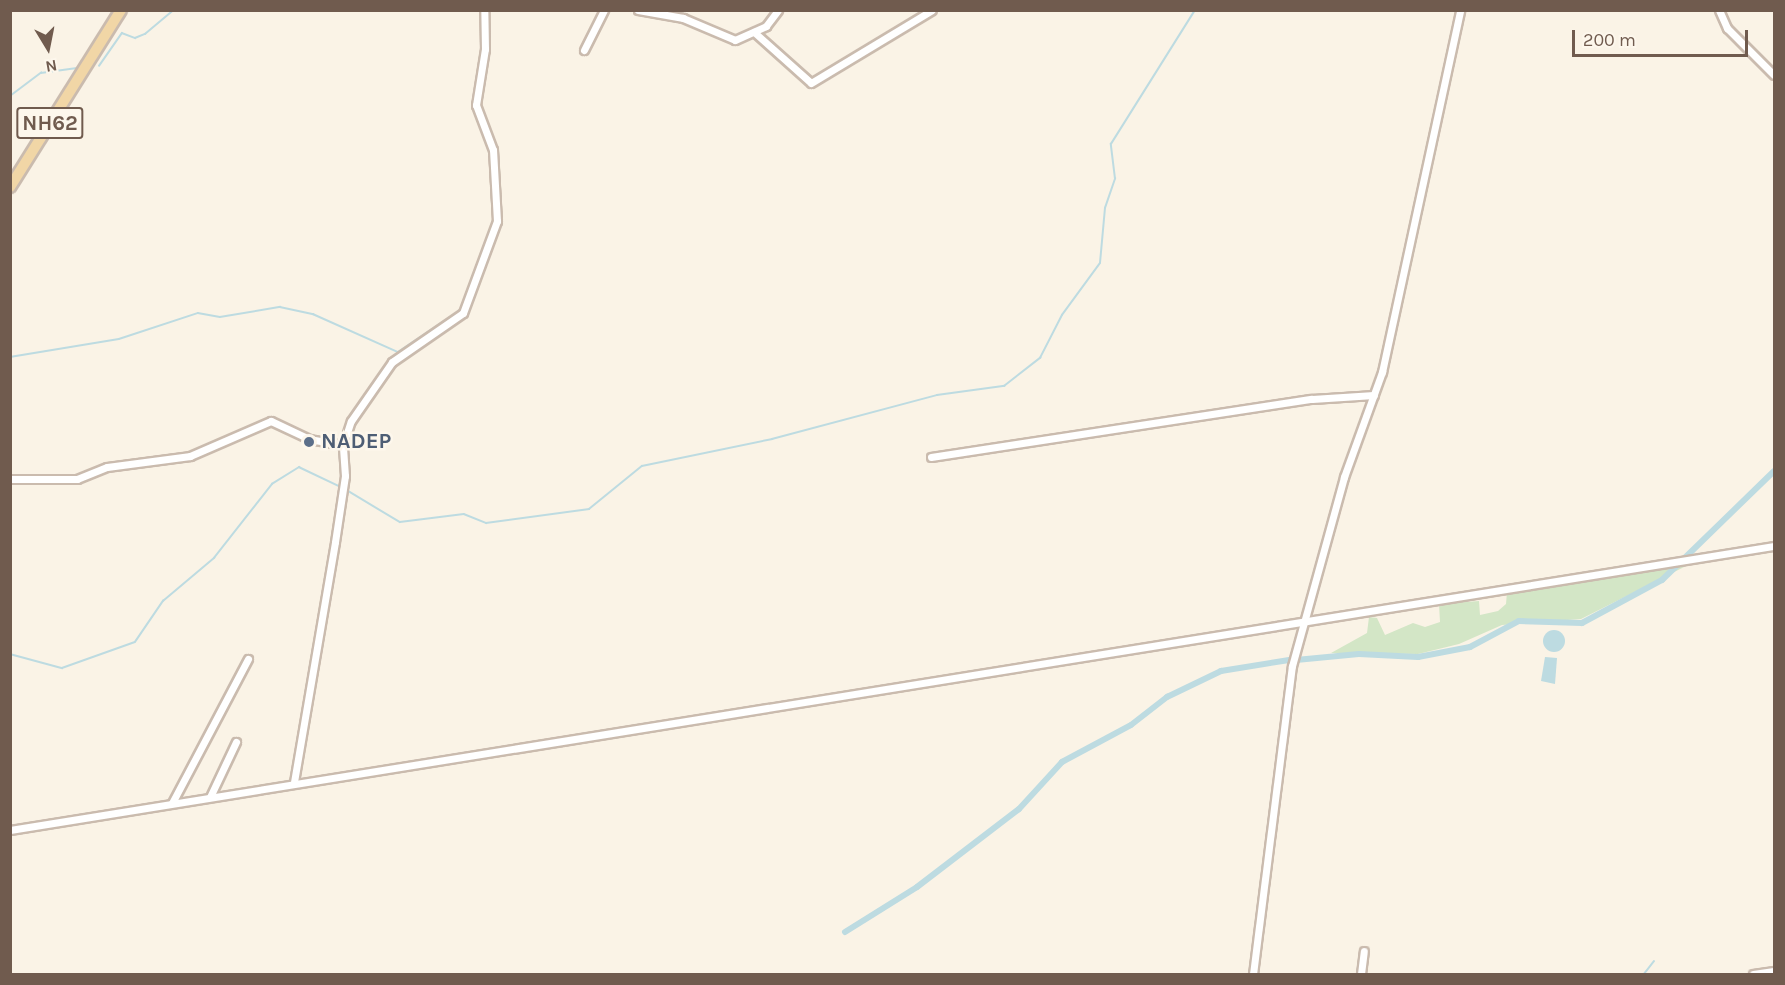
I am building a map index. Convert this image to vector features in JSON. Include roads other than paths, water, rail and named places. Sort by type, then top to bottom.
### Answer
[{"type":"main road","name":"NH62","points":[[10,187],[121,10]]},
{"type":"street","points":[[294,782],[345,476],[343,445],[367,394],[392,362],[463,313],[497,221],[493,150],[476,105],[484,10]]},
{"type":"street","points":[[584,50],[604,10]]},
{"type":"street","points":[[638,10],[683,18],[735,40],[754,32],[778,17],[778,10]]},
{"type":"street","points":[[754,32],[811,83],[932,10]]},
{"type":"street","points":[[1253,975],[1292,666],[1344,477],[1374,395],[1460,10]]},
{"type":"street","points":[[1719,10],[1727,28],[1774,75]]},
{"type":"street","points":[[931,457],[1312,399],[1374,395]]},
{"type":"street","points":[[10,479],[77,479],[108,467],[173,459],[271,421],[309,439],[343,445]]},
{"type":"street","points":[[10,830],[294,782],[1774,546]]},
{"type":"street","points":[[172,803],[248,659]]},
{"type":"street","points":[[210,797],[236,742]]},
{"type":"street","points":[[1361,975],[1364,951]]},
{"type":"street","points":[[1753,975],[1774,972]]},
{"type":"water","points":[[1554,630],[1562,633],[1565,641],[1562,649],[1554,652],[1546,649],[1543,641],[1546,633]]},
{"type":"water","points":[[1545,657],[1557,658],[1555,684],[1541,681]]},
{"type":"waterway","points":[[99,66],[122,33],[135,38],[145,34],[174,10]]},
{"type":"waterway","points":[[345,489],[400,522],[464,514],[486,523],[589,509],[642,466],[772,439],[937,395],[1004,386],[1040,358],[1062,315],[1100,263],[1105,208],[1115,179],[1111,144],[1195,10]]},
{"type":"waterway","points":[[10,96],[41,73],[77,68],[85,58]]},
{"type":"waterway","points":[[10,357],[119,339],[198,313],[220,317],[280,307],[313,314],[398,352],[462,309]]},
{"type":"waterway","points":[[10,654],[62,668],[135,642],[163,601],[214,558],[272,484],[299,467],[341,487]]},
{"type":"waterway","points":[[1296,660],[1359,654],[1418,657],[1470,647],[1519,621],[1582,623],[1662,580],[1774,471]]},
{"type":"waterway","points":[[845,932],[917,887],[1019,809],[1062,762],[1131,725],[1167,697],[1221,671],[1289,660]]},
{"type":"waterway","points":[[1644,974],[1654,961]]},
{"type":"place","name":"NADEP","points":[[309,442]]}]
